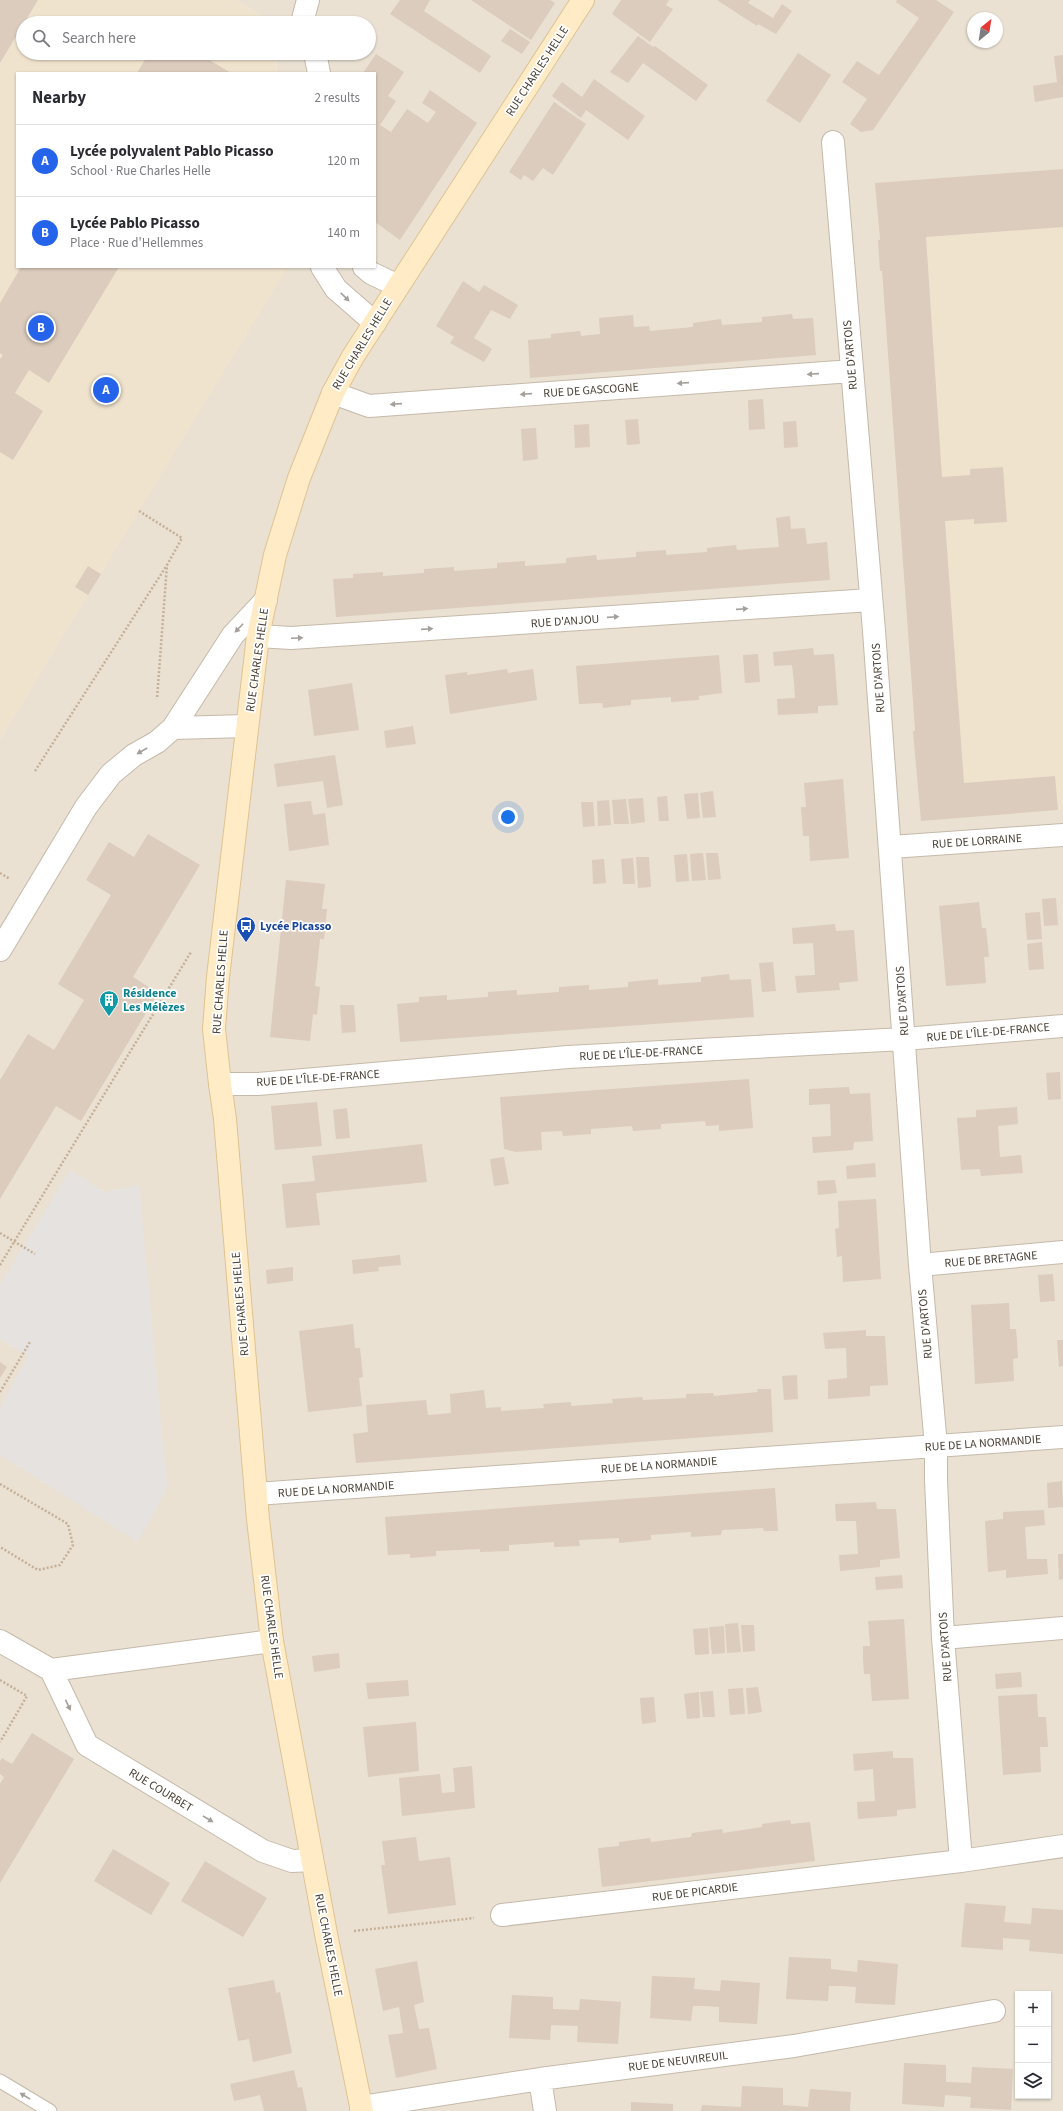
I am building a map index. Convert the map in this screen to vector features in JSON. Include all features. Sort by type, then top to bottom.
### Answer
[{"type":"street","points":[[290,0],[305,14]]},
{"type":"street","name":"RUE CHARLES HELLE","points":[[361,2109],[326,1934],[272,1641],[256,1494],[226,1119],[220,1084],[214,1028],[222,948],[258,636],[275,555],[299,478],[333,393],[352,358],[583,0]]},
{"type":"street","points":[[316,60],[319,72]]},
{"type":"street","name":"RUE D'ARTOIS","points":[[833,142],[891,847],[920,1265],[936,1446],[936,1480],[943,1638],[961,1861]]},
{"type":"street","points":[[323,268],[336,289],[375,323]]},
{"type":"street","points":[[365,268],[371,273],[398,286]]},
{"type":"street","name":"RUE DE GASCOGNE","points":[[333,393],[369,406],[852,371]]},
{"type":"street","points":[[0,950],[86,807],[111,774],[134,755],[157,742],[173,728],[233,635],[266,600]]},
{"type":"street","name":"RUE D'ANJOU","points":[[258,636],[291,638],[871,600]]},
{"type":"street","points":[[173,728],[247,726]]},
{"type":"street","name":"RUE DE LORRAINE","points":[[891,847],[1063,835]]},
{"type":"street","name":"RUE DE L'ÎLE-DE-FRANCE","points":[[220,1084],[258,1084],[568,1057],[904,1039],[1063,1026]]},
{"type":"street","name":"RUE DE BRETAGNE","points":[[920,1265],[1063,1252]]},
{"type":"street","name":"RUE DE LA NORMANDIE","points":[[256,1494],[1063,1437]]},
{"type":"street","points":[[943,1638],[1063,1628]]},
{"type":"street","points":[[0,1641],[51,1670],[272,1641]]},
{"type":"street","name":"RUE COURBET","points":[[51,1670],[87,1745],[262,1851],[292,1861],[312,1860]]},
{"type":"street","name":"RUE DE PICARDIE","points":[[502,1915],[961,1861],[1063,1846]]},
{"type":"street","name":"RUE DE NEUVIREUIL","points":[[361,2109],[540,2079],[794,2046],[994,2011]]},
{"type":"street","points":[[540,2079],[545,2111]]},
{"type":"lane","points":[[0,2081],[50,2111]]},
{"type":"path","points":[[35,771],[168,565],[182,538],[139,511]]},
{"type":"path","points":[[156,705],[168,565]]},
{"type":"path","points":[[0,1265],[196,945],[222,948]]},
{"type":"path","points":[[0,1233],[35,1254]]},
{"type":"path","points":[[0,1392],[30,1342]]},
{"type":"path","points":[[0,1484],[68,1524],[73,1545],[60,1565],[38,1570],[0,1547]]},
{"type":"path","points":[[0,1680],[27,1696],[0,1742]]},
{"type":"path","points":[[326,1934],[502,1915]]},
{"type":"shaded area","points":[[0,0],[235,0],[261,16],[16,16],[16,60],[276,60],[277,72],[16,72],[16,268],[287,268],[0,739]]},
{"type":"shaded area","points":[[235,0],[1063,0],[1063,2111],[0,2111],[0,739],[285,268],[376,268],[376,72],[277,72],[276,60],[376,60],[376,16],[261,16]]},
{"type":"shaded area","points":[[1063,169],[1063,810],[921,821],[875,183]]},
{"type":"shaded area","points":[[70,1170],[104,1192],[139,1185],[167,1488],[138,1542],[0,1455],[0,1408],[28,1356],[0,1339],[0,1285]]},
{"type":"building","points":[[0,0],[38,0],[28,16],[16,16],[16,36],[0,63]]},
{"type":"building","points":[[400,0],[430,0],[424,11],[491,56],[480,73],[390,14]]},
{"type":"building","points":[[471,0],[550,0],[555,3],[531,40]]},
{"type":"building","points":[[621,0],[669,0],[666,5],[673,9],[650,42],[612,14]]},
{"type":"building","points":[[717,0],[750,0],[748,3],[773,18],[782,4],[792,11],[776,34],[758,24],[757,26]]},
{"type":"building","points":[[897,0],[936,0],[954,12],[873,130],[861,132],[850,124],[867,99],[842,82],[857,61],[879,75],[919,18],[896,2]]},
{"type":"building","points":[[510,29],[530,42],[522,54],[501,41]]},
{"type":"building","points":[[638,36],[653,47],[655,46],[708,85],[696,101],[643,63],[628,83],[610,72]]},
{"type":"building","points":[[798,53],[831,75],[800,123],[766,101]]},
{"type":"building","points":[[376,54],[404,72],[388,96],[396,101],[380,125],[391,132],[407,109],[428,123],[436,112],[422,103],[430,90],[477,123],[400,240],[376,223],[376,72],[364,72],[372,60],[376,60]]},
{"type":"building","points":[[1063,55],[1063,97],[1035,102],[1033,86],[1057,82],[1054,56]]},
{"type":"building","points":[[145,60],[210,60],[229,72],[138,72]]},
{"type":"building","points":[[594,79],[645,116],[628,140],[586,110],[581,118],[552,96],[562,82],[582,97]]},
{"type":"building","points":[[554,102],[586,124],[553,175],[543,168],[533,181],[524,175],[521,180],[509,172]]},
{"type":"building","points":[[1063,169],[1063,227],[926,237],[942,477],[970,475],[970,469],[1003,467],[1007,522],[974,524],[974,519],[945,521],[964,783],[1055,776],[1058,810],[921,821],[913,732],[915,730],[882,271],[880,271],[878,240],[880,240],[875,183]]},
{"type":"building","points":[[20,268],[118,268],[49,383],[29,370],[15,393],[43,411],[13,460],[0,452],[0,359],[3,355],[0,353],[0,303]]},
{"type":"building","points":[[463,281],[479,292],[484,285],[518,305],[510,319],[491,310],[474,338],[492,349],[484,362],[450,343],[454,337],[436,326]]},
{"type":"building","points":[[792,314],[793,319],[813,318],[816,355],[530,378],[528,340],[551,338],[551,334],[580,331],[581,336],[600,334],[599,318],[633,315],[634,327],[649,326],[650,331],[693,327],[693,323],[721,319],[722,325],[762,322],[762,317]]},
{"type":"building","points":[[763,399],[765,429],[749,430],[748,400]]},
{"type":"building","points":[[638,419],[640,444],[627,445],[625,420]]},
{"type":"building","points":[[796,421],[798,447],[784,448],[783,422]]},
{"type":"building","points":[[589,424],[590,447],[575,448],[574,425]]},
{"type":"building","points":[[536,428],[538,459],[523,461],[521,429]]},
{"type":"building","points":[[790,516],[791,529],[805,528],[807,544],[827,542],[830,580],[336,617],[333,579],[353,578],[353,574],[383,572],[383,576],[424,573],[424,569],[454,567],[454,571],[497,568],[497,563],[525,561],[525,566],[566,563],[566,558],[596,555],[597,560],[636,557],[636,552],[666,550],[666,555],[707,552],[707,548],[736,545],[737,550],[779,547],[776,518]]},
{"type":"building","points":[[88,566],[101,574],[88,595],[75,587]]},
{"type":"building","points":[[813,648],[814,655],[834,654],[838,705],[818,706],[818,713],[778,715],[777,699],[795,698],[794,682],[792,665],[774,666],[773,652]]},
{"type":"building","points":[[758,654],[760,682],[745,683],[743,655]]},
{"type":"building","points":[[719,655],[722,693],[699,696],[699,700],[671,702],[671,697],[631,700],[631,705],[603,708],[602,703],[579,704],[576,666]]},
{"type":"building","points":[[507,669],[508,673],[533,669],[537,700],[450,714],[445,675],[467,672],[467,675]]},
{"type":"building","points":[[352,683],[359,730],[314,736],[308,690]]},
{"type":"building","points":[[413,726],[416,744],[386,748],[384,731]]},
{"type":"building","points":[[335,755],[343,805],[327,808],[323,781],[277,787],[274,764]]},
{"type":"building","points":[[843,779],[849,858],[810,861],[809,836],[803,836],[801,807],[806,807],[804,783]]},
{"type":"building","points":[[713,791],[716,817],[703,818],[700,793]]},
{"type":"building","points":[[698,793],[700,818],[687,819],[684,794]]},
{"type":"building","points":[[667,796],[669,821],[659,821],[657,797]]},
{"type":"building","points":[[643,798],[645,822],[631,824],[628,799]]},
{"type":"building","points":[[626,799],[629,824],[614,824],[612,800]]},
{"type":"building","points":[[609,800],[611,825],[598,826],[597,801]]},
{"type":"building","points":[[311,801],[313,815],[325,813],[329,845],[289,851],[284,804]]},
{"type":"building","points":[[581,802],[593,802],[595,826],[583,827]]},
{"type":"building","name":"Résidence Les Mélèzes","points":[[148,834],[200,865],[133,977],[158,993],[81,1121],[56,1106],[0,1199],[0,1080],[28,1034],[54,1050],[84,1000],[58,984],[111,895],[86,880],[109,842],[134,857]]},
{"type":"building","points":[[703,853],[706,880],[692,881],[690,854]]},
{"type":"building","points":[[706,853],[718,853],[721,879],[708,880]]},
{"type":"building","points":[[687,854],[689,881],[676,882],[674,855]]},
{"type":"building","points":[[636,857],[649,857],[651,887],[638,888]]},
{"type":"building","points":[[633,858],[635,884],[623,884],[621,859]]},
{"type":"building","points":[[604,859],[606,883],[593,884],[592,860]]},
{"type":"building","points":[[286,880],[325,884],[322,909],[327,909],[324,939],[320,939],[315,986],[320,987],[317,1015],[313,1014],[310,1041],[270,1037]]},
{"type":"building","points":[[1056,898],[1058,925],[1044,926],[1042,899]]},
{"type":"building","points":[[979,902],[982,928],[986,928],[989,957],[984,957],[986,983],[946,986],[939,906]]},
{"type":"building","points":[[1040,912],[1042,939],[1027,940],[1025,913]]},
{"type":"building","points":[[835,924],[836,931],[854,930],[858,981],[839,983],[840,990],[797,993],[795,976],[815,975],[813,943],[793,944],[792,928]]},
{"type":"building","points":[[1042,942],[1044,969],[1029,970],[1027,944]]},
{"type":"building","points":[[773,962],[776,991],[762,992],[759,963]]},
{"type":"building","points":[[729,974],[730,980],[751,979],[754,1017],[400,1042],[397,1004],[419,1002],[419,997],[447,995],[447,1000],[488,997],[488,992],[517,990],[517,995],[559,992],[559,987],[589,985],[589,990],[628,987],[628,982],[658,979],[658,985],[701,982],[701,977]]},
{"type":"building","points":[[340,1005],[354,1005],[356,1032],[342,1033]]},
{"type":"building","points":[[1060,1072],[1061,1099],[1048,1100],[1046,1073]]},
{"type":"building","points":[[749,1079],[753,1128],[719,1131],[719,1125],[706,1126],[705,1121],[661,1124],[661,1129],[633,1131],[632,1126],[591,1129],[591,1134],[563,1136],[562,1131],[541,1132],[542,1150],[516,1152],[504,1149],[500,1097]]},
{"type":"building","points":[[849,1087],[850,1094],[870,1093],[873,1141],[854,1142],[853,1150],[813,1153],[812,1137],[831,1136],[830,1104],[809,1105],[809,1089]]},
{"type":"building","points":[[317,1102],[322,1146],[275,1150],[271,1106]]},
{"type":"building","points":[[1017,1107],[1018,1124],[998,1126],[1000,1157],[1021,1155],[1023,1173],[981,1176],[980,1169],[961,1170],[957,1118],[976,1117],[976,1110]]},
{"type":"building","points":[[347,1108],[350,1138],[336,1139],[333,1110]]},
{"type":"building","points":[[422,1144],[427,1182],[316,1193],[320,1225],[286,1228],[282,1184],[315,1181],[312,1156]]},
{"type":"building","points":[[504,1157],[509,1184],[494,1186],[490,1159]]},
{"type":"building","points":[[875,1163],[876,1177],[847,1179],[846,1166]]},
{"type":"building","points":[[835,1180],[837,1193],[818,1195],[817,1181]]},
{"type":"building","points":[[876,1199],[881,1279],[843,1282],[842,1256],[837,1257],[835,1229],[839,1228],[838,1201]]},
{"type":"building","points":[[400,1255],[401,1265],[378,1267],[379,1271],[353,1274],[352,1260]]},
{"type":"building","points":[[293,1267],[293,1281],[267,1284],[266,1270]]},
{"type":"building","points":[[1053,1274],[1055,1301],[1040,1302],[1038,1275]]},
{"type":"building","points":[[1009,1303],[1010,1329],[1016,1329],[1017,1342],[1018,1358],[1013,1359],[1014,1381],[975,1384],[971,1305]]},
{"type":"building","points":[[353,1324],[355,1348],[360,1348],[363,1377],[359,1378],[362,1406],[308,1412],[299,1331]]},
{"type":"building","points":[[866,1330],[866,1336],[885,1336],[888,1385],[870,1386],[870,1396],[828,1399],[828,1380],[847,1378],[846,1348],[825,1349],[823,1333]]},
{"type":"building","points":[[1057,1340],[1063,1340],[1063,1366],[1059,1367]]},
{"type":"building","points":[[0,1362],[7,1367],[0,1378]]},
{"type":"building","points":[[797,1375],[798,1399],[784,1400],[782,1376]]},
{"type":"building","points":[[757,1389],[771,1389],[773,1432],[356,1463],[353,1434],[368,1432],[366,1405],[426,1400],[428,1415],[451,1413],[450,1394],[484,1390],[486,1408],[501,1407],[501,1411],[544,1408],[543,1404],[571,1402],[571,1406],[613,1403],[612,1399],[642,1397],[643,1400],[686,1398],[686,1394],[713,1393],[714,1396],[758,1392]]},
{"type":"building","points":[[1062,1481],[1063,1507],[1048,1508],[1047,1483]]},
{"type":"building","points":[[775,1488],[778,1531],[764,1531],[763,1528],[722,1530],[721,1535],[691,1537],[691,1532],[651,1535],[651,1540],[619,1543],[619,1538],[579,1540],[580,1546],[554,1547],[554,1542],[509,1545],[509,1551],[480,1552],[480,1549],[436,1551],[436,1556],[410,1558],[410,1554],[388,1555],[385,1517]]},
{"type":"building","points":[[876,1502],[877,1509],[896,1509],[900,1558],[880,1560],[880,1567],[840,1571],[839,1555],[858,1554],[856,1521],[836,1521],[835,1504]]},
{"type":"building","points":[[1044,1510],[1045,1525],[1025,1527],[1027,1559],[1047,1559],[1048,1574],[1006,1578],[1006,1570],[988,1572],[985,1521],[1003,1519],[1003,1512]]},
{"type":"building","points":[[1058,1554],[1063,1554],[1063,1579],[1059,1580]]},
{"type":"building","points":[[902,1575],[903,1588],[876,1590],[875,1577]]},
{"type":"building","points":[[904,1619],[909,1699],[872,1701],[870,1674],[864,1674],[863,1659],[863,1646],[870,1646],[868,1621]]},
{"type":"building","points":[[738,1623],[741,1652],[727,1653],[725,1624]]},
{"type":"building","points":[[741,1625],[754,1625],[755,1651],[743,1652]]},
{"type":"building","points":[[724,1626],[725,1653],[712,1654],[709,1627]]},
{"type":"building","points":[[708,1628],[709,1654],[695,1655],[693,1629]]},
{"type":"building","points":[[339,1653],[340,1668],[314,1672],[312,1656]]},
{"type":"building","points":[[1021,1672],[1022,1687],[996,1689],[995,1674]]},
{"type":"building","points":[[408,1680],[409,1696],[368,1699],[366,1683]]},
{"type":"building","points":[[758,1687],[762,1712],[748,1714],[746,1688]]},
{"type":"building","points":[[743,1688],[745,1714],[730,1715],[728,1689]]},
{"type":"building","points":[[713,1691],[715,1717],[703,1717],[700,1692]]},
{"type":"building","points":[[699,1692],[700,1718],[687,1719],[684,1694]]},
{"type":"building","points":[[1037,1694],[1038,1717],[1046,1717],[1048,1747],[1040,1747],[1041,1772],[1003,1775],[998,1696]]},
{"type":"building","points":[[654,1697],[656,1722],[642,1724],[640,1698]]},
{"type":"building","points":[[416,1722],[419,1771],[368,1777],[363,1727]]},
{"type":"building","points":[[32,1733],[74,1759],[0,1883],[0,1784],[4,1777],[0,1774],[0,1761],[2,1758],[12,1764]]},
{"type":"building","points":[[893,1751],[893,1758],[913,1758],[916,1808],[897,1810],[897,1816],[858,1819],[857,1802],[875,1801],[873,1769],[854,1771],[853,1754]]},
{"type":"building","points":[[472,1766],[475,1808],[402,1816],[399,1778],[440,1774],[442,1793],[455,1792],[453,1768]]},
{"type":"building","points":[[790,1820],[791,1824],[810,1822],[815,1861],[602,1887],[598,1848],[619,1846],[619,1842],[650,1838],[651,1842],[691,1837],[692,1833],[722,1829],[723,1833],[762,1827],[762,1824]]},
{"type":"building","points":[[416,1837],[419,1861],[450,1857],[456,1905],[388,1914],[381,1865],[385,1865],[382,1841]]},
{"type":"building","points":[[113,1849],[170,1883],[151,1915],[94,1881]]},
{"type":"building","points":[[205,1861],[267,1898],[243,1937],[181,1901]]},
{"type":"building","points":[[965,1903],[1006,1906],[1004,1922],[1031,1924],[1032,1908],[1063,1910],[1063,1954],[1029,1951],[1030,1940],[1003,1938],[1003,1950],[961,1947]]},
{"type":"building","points":[[789,1957],[831,1959],[831,1969],[857,1972],[858,1960],[898,1964],[895,2005],[855,2003],[856,1987],[842,1986],[829,1986],[828,2001],[786,1999]]},
{"type":"building","points":[[417,1961],[424,2002],[414,2005],[419,2029],[429,2028],[437,2069],[396,2078],[388,2035],[403,2033],[399,2007],[383,2011],[375,1969]]},
{"type":"building","points":[[652,1976],[695,1978],[694,1989],[720,1991],[721,1980],[760,1983],[757,2024],[719,2022],[719,2007],[705,2006],[693,2006],[691,2021],[650,2018]]},
{"type":"building","points":[[274,1980],[276,1993],[280,1992],[292,2053],[253,2062],[249,2039],[238,2041],[228,1988]]},
{"type":"building","points":[[512,1995],[553,1997],[553,2009],[579,2010],[580,1999],[621,2002],[618,2044],[577,2042],[578,2026],[551,2025],[550,2040],[509,2038]]},
{"type":"building","points":[[904,2063],[946,2065],[946,2082],[971,2083],[972,2067],[1013,2069],[1011,2110],[970,2108],[971,2097],[945,2095],[944,2107],[902,2104]]},
{"type":"building","points":[[294,2070],[298,2088],[302,2087],[307,2111],[264,2111],[260,2095],[234,2101],[230,2084]]},
{"type":"building","points":[[742,2086],[783,2088],[783,2105],[808,2107],[810,2089],[851,2092],[850,2111],[701,2111],[702,2105],[741,2107]]},
{"type":"building","points":[[631,2102],[673,2104],[673,2111],[631,2111]]},
{"type":"place","name":"Lycée Pablo Picasso","points":[[41,328]]},
{"type":"place","name":"Lycée polyvalent Pablo Picasso","points":[[106,390]]},
{"type":"place","name":"Lycée Picasso","points":[[246,943]]},
{"type":"place","name":"Résidence Les Mélèzes","points":[[109,1017]]}]
